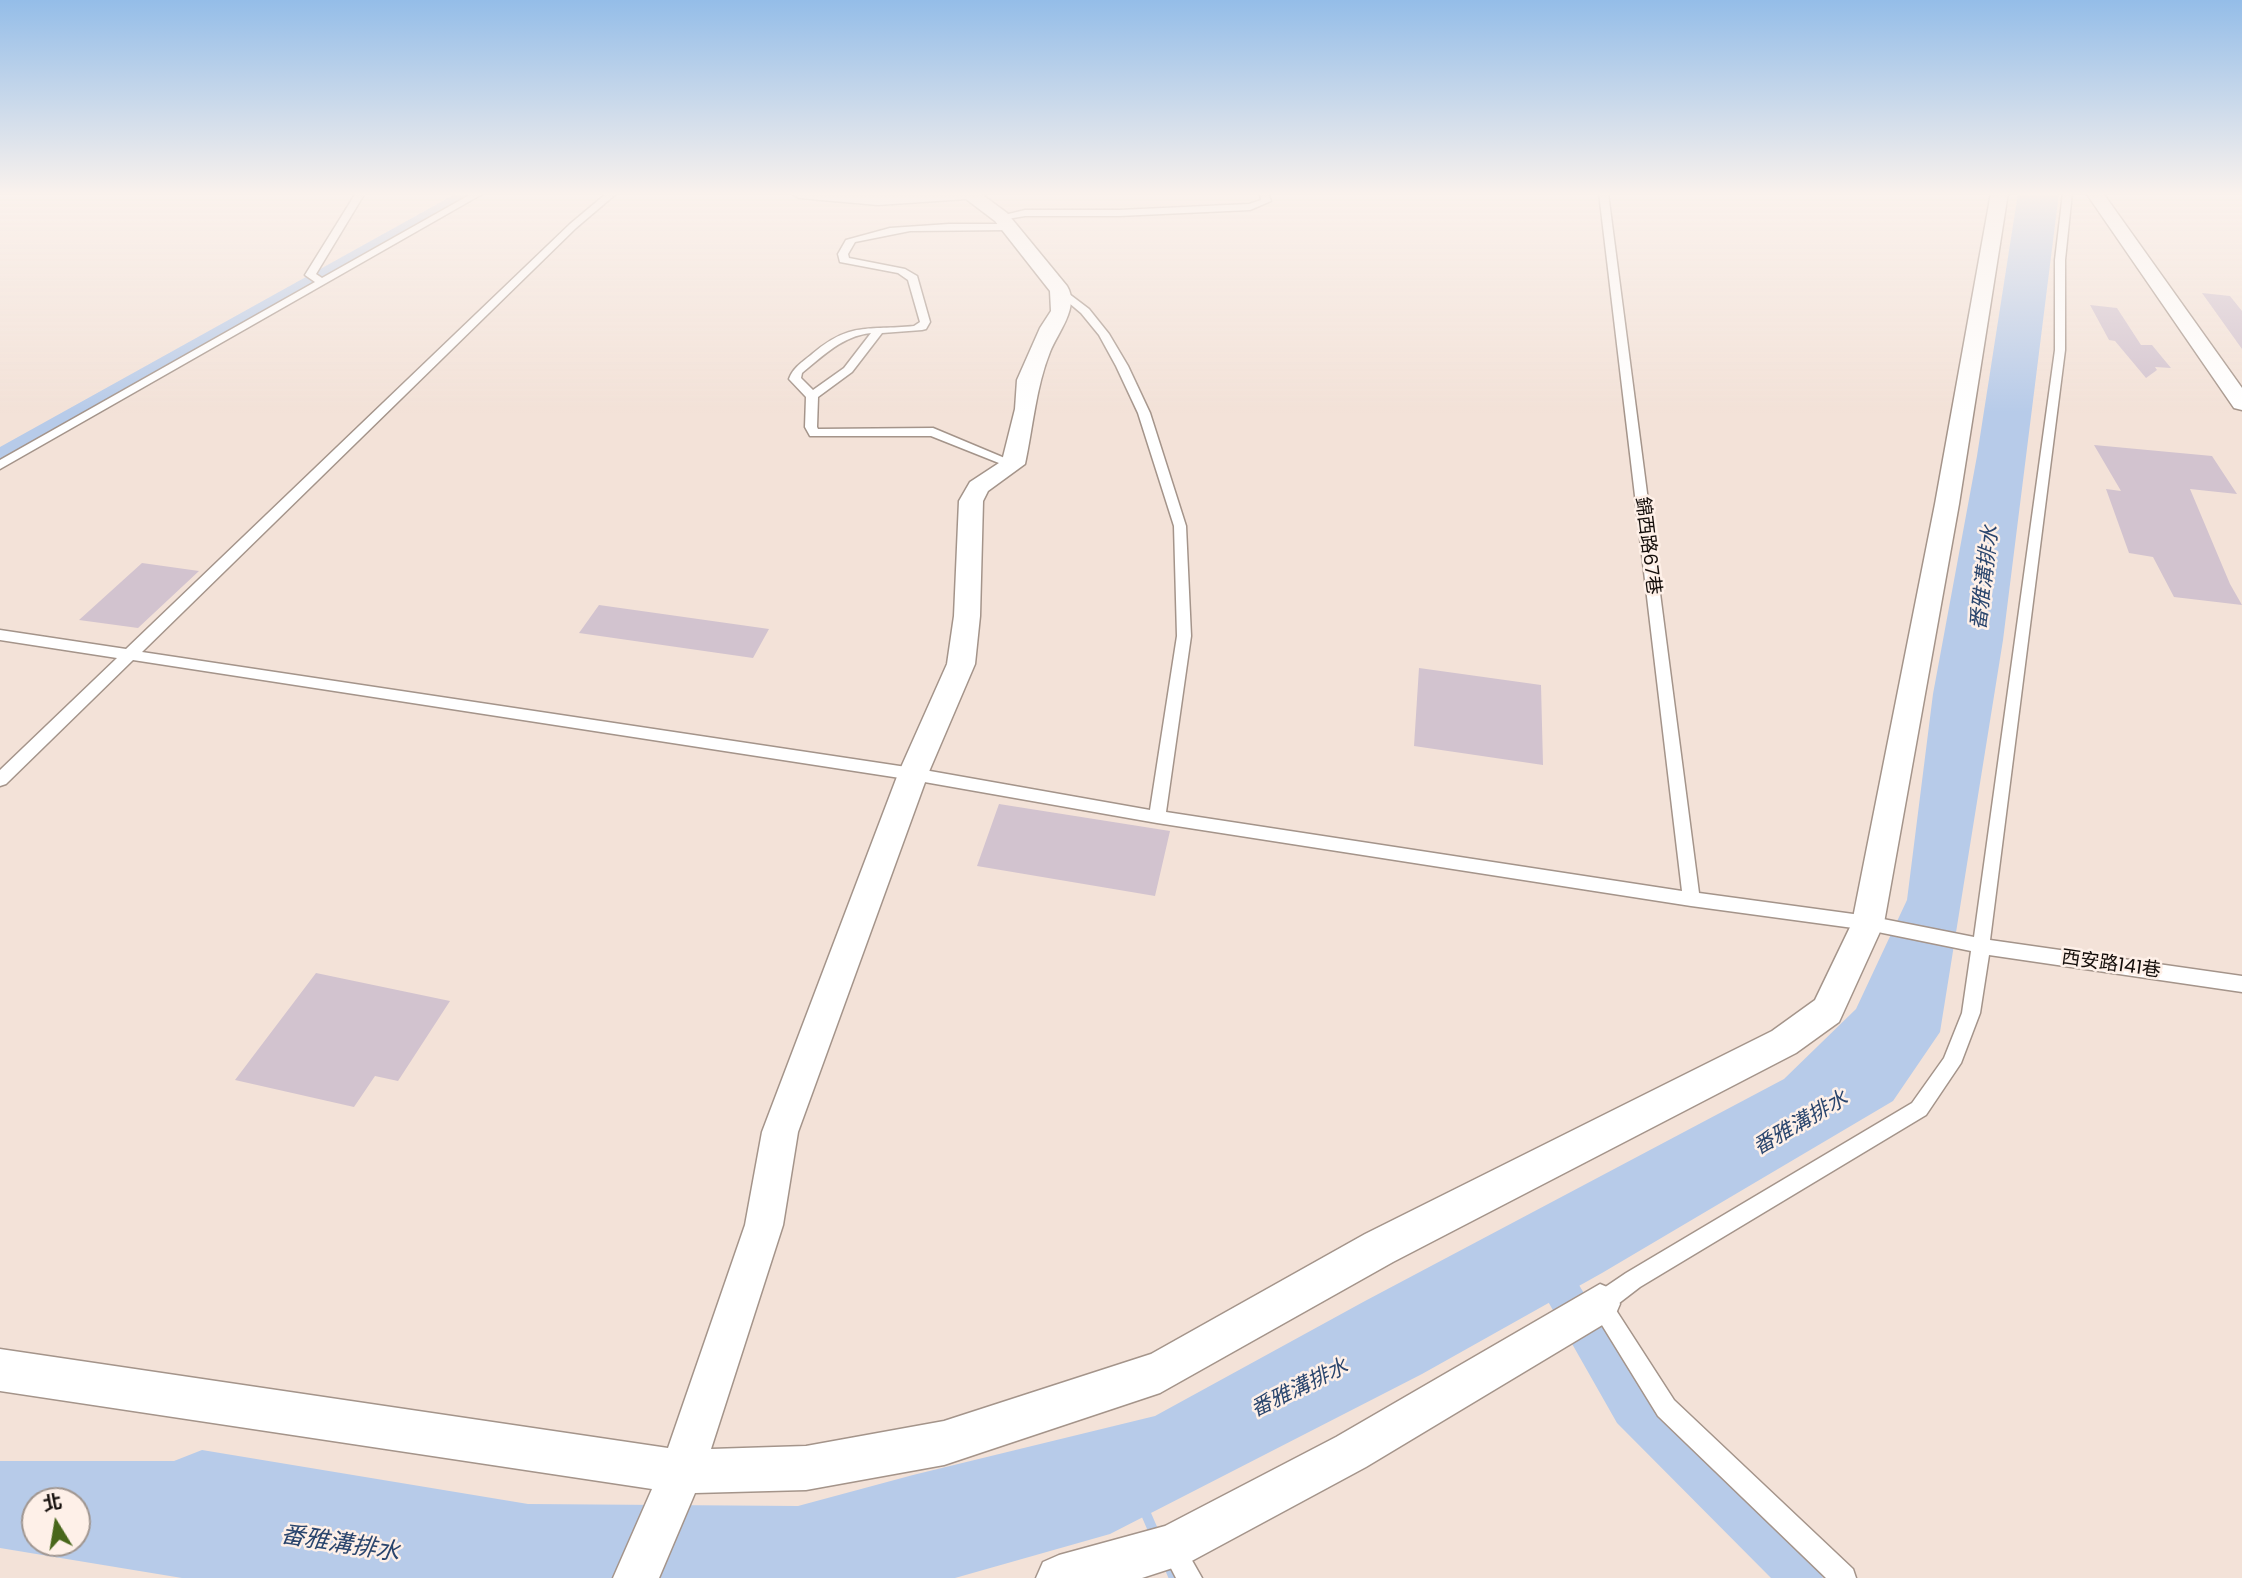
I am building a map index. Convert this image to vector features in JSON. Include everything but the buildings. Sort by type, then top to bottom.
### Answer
[{"type":"street","points":[[636,1578],[682,1472],[764,1225],[780,1132],[913,774],[961,664],[967,617],[971,501],[978,487],[1013,464],[1026,410],[1027,380],[1050,328],[1061,311],[1060,290],[1041,267]]},
{"type":"street","points":[[0,1370],[682,1472],[806,1468],[944,1443],[1160,1372],[1379,1248],[1784,1042],[1827,1011],[1868,923],[1947,504],[1987,267]]},
{"type":"street","points":[[2146,267],[2242,403]]},
{"type":"street","points":[[1059,1578],[1181,1562],[1351,1452],[1600,1304]]},
{"type":"lane","points":[[315,267],[310,275],[322,282]]},
{"type":"lane","points":[[0,465],[349,267]]},
{"type":"lane","points":[[0,780],[531,267]]},
{"type":"lane","points":[[878,267],[901,271],[913,278],[925,322],[922,327],[846,335],[797,372],[795,379],[812,396],[811,427],[814,433],[933,432],[1013,464]]},
{"type":"lane","name":"錦西路67巷","points":[[1613,267],[1691,899]]},
{"type":"lane","points":[[1844,1578],[1667,1408],[1600,1304],[1633,1280],[1919,1109],[1952,1063],[1971,1013],[1981,946],[2060,350],[2060,267]]},
{"type":"lane","points":[[1060,290],[1085,311],[1104,334],[1122,366],[1144,413],[1180,526],[1184,636],[1157,817]]},
{"type":"lane","points":[[812,396],[848,370],[878,331]]},
{"type":"lane","name":"西安路141巷","points":[[0,635],[913,774],[1157,817],[1691,899],[1868,923],[1981,946],[2242,984]]},
{"type":"water","name":"番雅溝排水","points":[[2007,267],[2050,267],[2003,640],[1940,1032],[1893,1101],[1602,1273],[1422,1374],[1110,1534],[955,1578],[182,1578],[55,1557],[91,1557],[91,1487],[21,1487],[21,1551],[0,1548],[0,1461],[174,1461],[202,1450],[528,1504],[798,1506],[1155,1416],[1365,1301],[1784,1079],[1856,1009],[1907,900],[1933,694],[1977,456]]},
{"type":"waterway","points":[[0,456],[337,267]]},
{"type":"waterway","points":[[1548,1268],[1631,1409],[1801,1578]]},
{"type":"waterway","points":[[1143,1507],[1156,1537]]},
{"type":"waterway","points":[[1167,1562],[1174,1578]]}]
